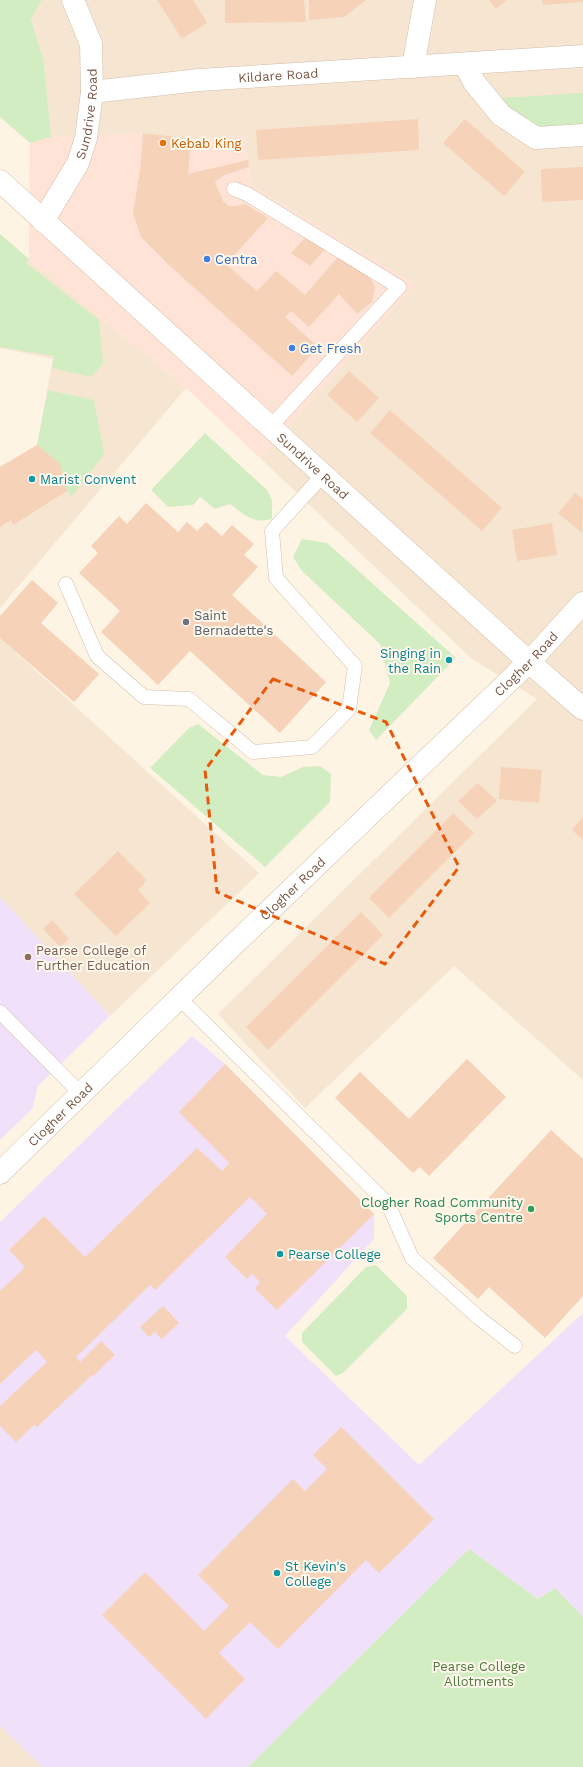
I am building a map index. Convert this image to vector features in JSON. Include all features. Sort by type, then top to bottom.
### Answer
[{"type":"street","name":"Sundrive Road","points":[[43,220],[78,163],[86,138],[92,92],[91,44],[74,0]]},
{"type":"street","points":[[413,67],[425,0]]},
{"type":"street","name":"Kildare Road","points":[[92,92],[199,80],[583,56]]},
{"type":"street","points":[[465,64],[474,82],[501,115],[536,138],[583,135]]},
{"type":"street","name":"Sundrive Road","points":[[0,181],[529,662],[583,709]]},
{"type":"street","name":"Clogher Road","points":[[0,1173],[179,998],[529,662],[583,603]]},
{"type":"lane","points":[[234,189],[247,194],[399,287],[270,427]]},
{"type":"lane","points":[[66,584],[97,656],[144,697],[189,699],[254,752],[312,747],[349,709],[355,666],[276,578],[272,531],[323,475]]},
{"type":"lane","points":[[179,998],[388,1204],[412,1258],[479,1318],[515,1346]]},
{"type":"lane","points":[[0,1012],[81,1094]]},
{"type":"highlighted area","points":[[273,679],[386,722],[459,867],[385,964],[217,892],[205,770]]},
{"type":"shaded area","points":[[42,0],[583,0],[583,1080],[454,966],[305,1108],[218,1014],[537,699],[472,659],[260,458],[415,284],[251,185],[245,135],[199,140],[144,134],[51,137],[44,63],[31,18]]},
{"type":"shaded area","points":[[143,133],[199,140],[245,135],[251,185],[416,284],[260,458],[186,388],[29,259],[30,143],[51,137]]},
{"type":"shaded area","points":[[29,259],[186,388],[0,608],[0,467],[37,445],[53,359],[0,348],[0,293]]},
{"type":"shaded area","points":[[0,638],[259,873],[110,1016],[0,897]]},
{"type":"shaded area","name":"Pearse College of Further Education","points":[[0,897],[110,1016],[38,1086],[32,1109],[0,1140]]},
{"type":"shaded area","points":[[192,1036],[225,1064],[374,1214],[374,1239],[285,1336],[419,1465],[583,1313],[583,1617],[555,1588],[538,1599],[469,1549],[248,1767],[42,1767],[0,1726],[0,1222]]},
{"type":"shaded area","points":[[0,1726],[3,1729],[42,1767],[0,1767]]},
{"type":"green space","points":[[0,0],[42,0],[31,19],[44,63],[51,137],[30,143],[0,117]]},
{"type":"green space","points":[[583,93],[583,127],[550,131],[518,119],[501,98]]},
{"type":"green space","points":[[0,234],[29,259],[26,263],[99,320],[103,363],[91,377],[52,368],[54,356],[0,347]]},
{"type":"green space","points":[[48,390],[94,400],[104,454],[72,496],[67,491],[60,464],[37,445]]},
{"type":"green space","points":[[205,433],[267,490],[272,500],[272,519],[260,520],[250,518],[230,504],[215,509],[200,497],[193,505],[168,507],[151,490]]},
{"type":"green space","points":[[302,539],[327,543],[456,658],[376,740],[369,730],[390,683],[380,644],[302,571],[293,557]]},
{"type":"green space","points":[[198,724],[263,775],[281,777],[303,767],[320,766],[331,774],[330,802],[265,867],[150,768],[189,728]]},
{"type":"green space","points":[[376,1265],[407,1296],[407,1309],[343,1373],[336,1376],[302,1342],[302,1333],[366,1267]]},
{"type":"green space","name":"Pearse College Allotments","points":[[469,1549],[538,1599],[555,1588],[583,1617],[583,1767],[248,1767]]},
{"type":"building","points":[[157,0],[193,0],[207,23],[182,39]]},
{"type":"building","points":[[225,0],[304,0],[306,22],[225,23]]},
{"type":"building","points":[[309,0],[366,0],[344,17],[309,20]]},
{"type":"building","points":[[489,0],[507,0],[496,9]]},
{"type":"building","points":[[542,0],[583,0],[583,2],[543,5]]},
{"type":"building","points":[[418,119],[419,150],[258,160],[256,130]]},
{"type":"building","points":[[465,119],[525,172],[504,196],[443,143]]},
{"type":"building","points":[[143,133],[191,139],[188,174],[248,160],[249,167],[224,175],[215,182],[223,201],[229,206],[245,204],[268,218],[226,264],[257,291],[276,271],[305,295],[338,257],[368,274],[375,287],[372,302],[357,314],[339,294],[309,327],[291,311],[285,317],[318,347],[292,376],[170,266],[141,237],[133,213],[140,171]]},
{"type":"building","points":[[583,167],[583,200],[542,202],[541,169]]},
{"type":"building","points":[[306,237],[325,249],[310,266],[291,253]]},
{"type":"building","points":[[349,371],[379,398],[357,422],[327,395]]},
{"type":"building","points":[[390,410],[502,508],[482,531],[370,433]]},
{"type":"building","name":"Marist Convent","points":[[37,445],[60,464],[67,491],[13,525],[11,520],[0,527],[0,467]]},
{"type":"building","points":[[575,493],[583,499],[582,533],[558,513]]},
{"type":"building","name":"Saint Bernadette's","points":[[146,503],[178,532],[187,522],[197,531],[206,522],[222,536],[232,525],[254,544],[244,555],[258,567],[232,595],[326,682],[280,733],[190,651],[158,685],[101,632],[120,611],[79,573],[98,553],[91,546],[119,516],[127,524]]},
{"type":"building","points":[[552,523],[557,555],[517,561],[512,530]]},
{"type":"building","points":[[32,580],[58,603],[41,623],[99,674],[74,702],[0,638],[0,616]]},
{"type":"building","points":[[501,767],[542,770],[539,803],[499,799]]},
{"type":"building","points":[[478,783],[497,801],[477,819],[458,801]]},
{"type":"building","points":[[453,813],[474,833],[389,918],[369,898]]},
{"type":"building","points":[[583,817],[583,840],[572,830]]},
{"type":"building","points":[[118,851],[147,880],[138,890],[150,903],[116,936],[74,894]]},
{"type":"building","points":[[361,912],[383,935],[268,1050],[246,1027]]},
{"type":"building","points":[[52,920],[69,939],[60,947],[43,929]]},
{"type":"building","points":[[467,1059],[506,1097],[429,1176],[420,1167],[413,1173],[335,1098],[360,1072],[409,1119]]},
{"type":"building","name":"Pearse College","points":[[225,1064],[374,1214],[277,1310],[255,1289],[260,1282],[252,1274],[247,1279],[225,1257],[267,1214],[250,1197],[155,1290],[150,1285],[76,1357],[80,1362],[101,1341],[115,1355],[37,1427],[34,1425],[16,1442],[0,1426],[0,1406],[47,1362],[36,1350],[0,1384],[0,1291],[25,1267],[9,1250],[44,1216],[85,1257],[197,1148],[222,1171],[229,1163],[179,1112]]},
{"type":"building","name":"Clogher Road Community Sports Centre","points":[[551,1130],[583,1159],[583,1296],[545,1338],[489,1287],[478,1299],[433,1258]]},
{"type":"building","points":[[163,1306],[179,1323],[162,1339],[155,1332],[149,1337],[140,1327]]},
{"type":"building","name":"St Kevin's College","points":[[341,1427],[434,1519],[379,1573],[366,1560],[278,1649],[250,1622],[219,1653],[245,1679],[206,1719],[102,1615],[145,1572],[204,1631],[229,1606],[198,1575],[293,1479],[305,1491],[327,1469],[313,1455]]},
{"type":"place","name":"Kebab King","points":[[163,143]]},
{"type":"place","name":"Centra","points":[[207,259]]},
{"type":"place","name":"Get Fresh","points":[[292,348]]},
{"type":"place","name":"Marist Convent","points":[[32,479]]},
{"type":"place","name":"Saint Bernadette's","points":[[186,622]]},
{"type":"place","name":"Singing in the Rain","points":[[449,660]]},
{"type":"place","name":"Pearse College of Further Education","points":[[28,957]]},
{"type":"place","name":"Clogher Road Community Sports Centre","points":[[531,1209]]},
{"type":"place","name":"Pearse College","points":[[280,1254]]},
{"type":"place","name":"St Kevin's College","points":[[277,1573]]}]
